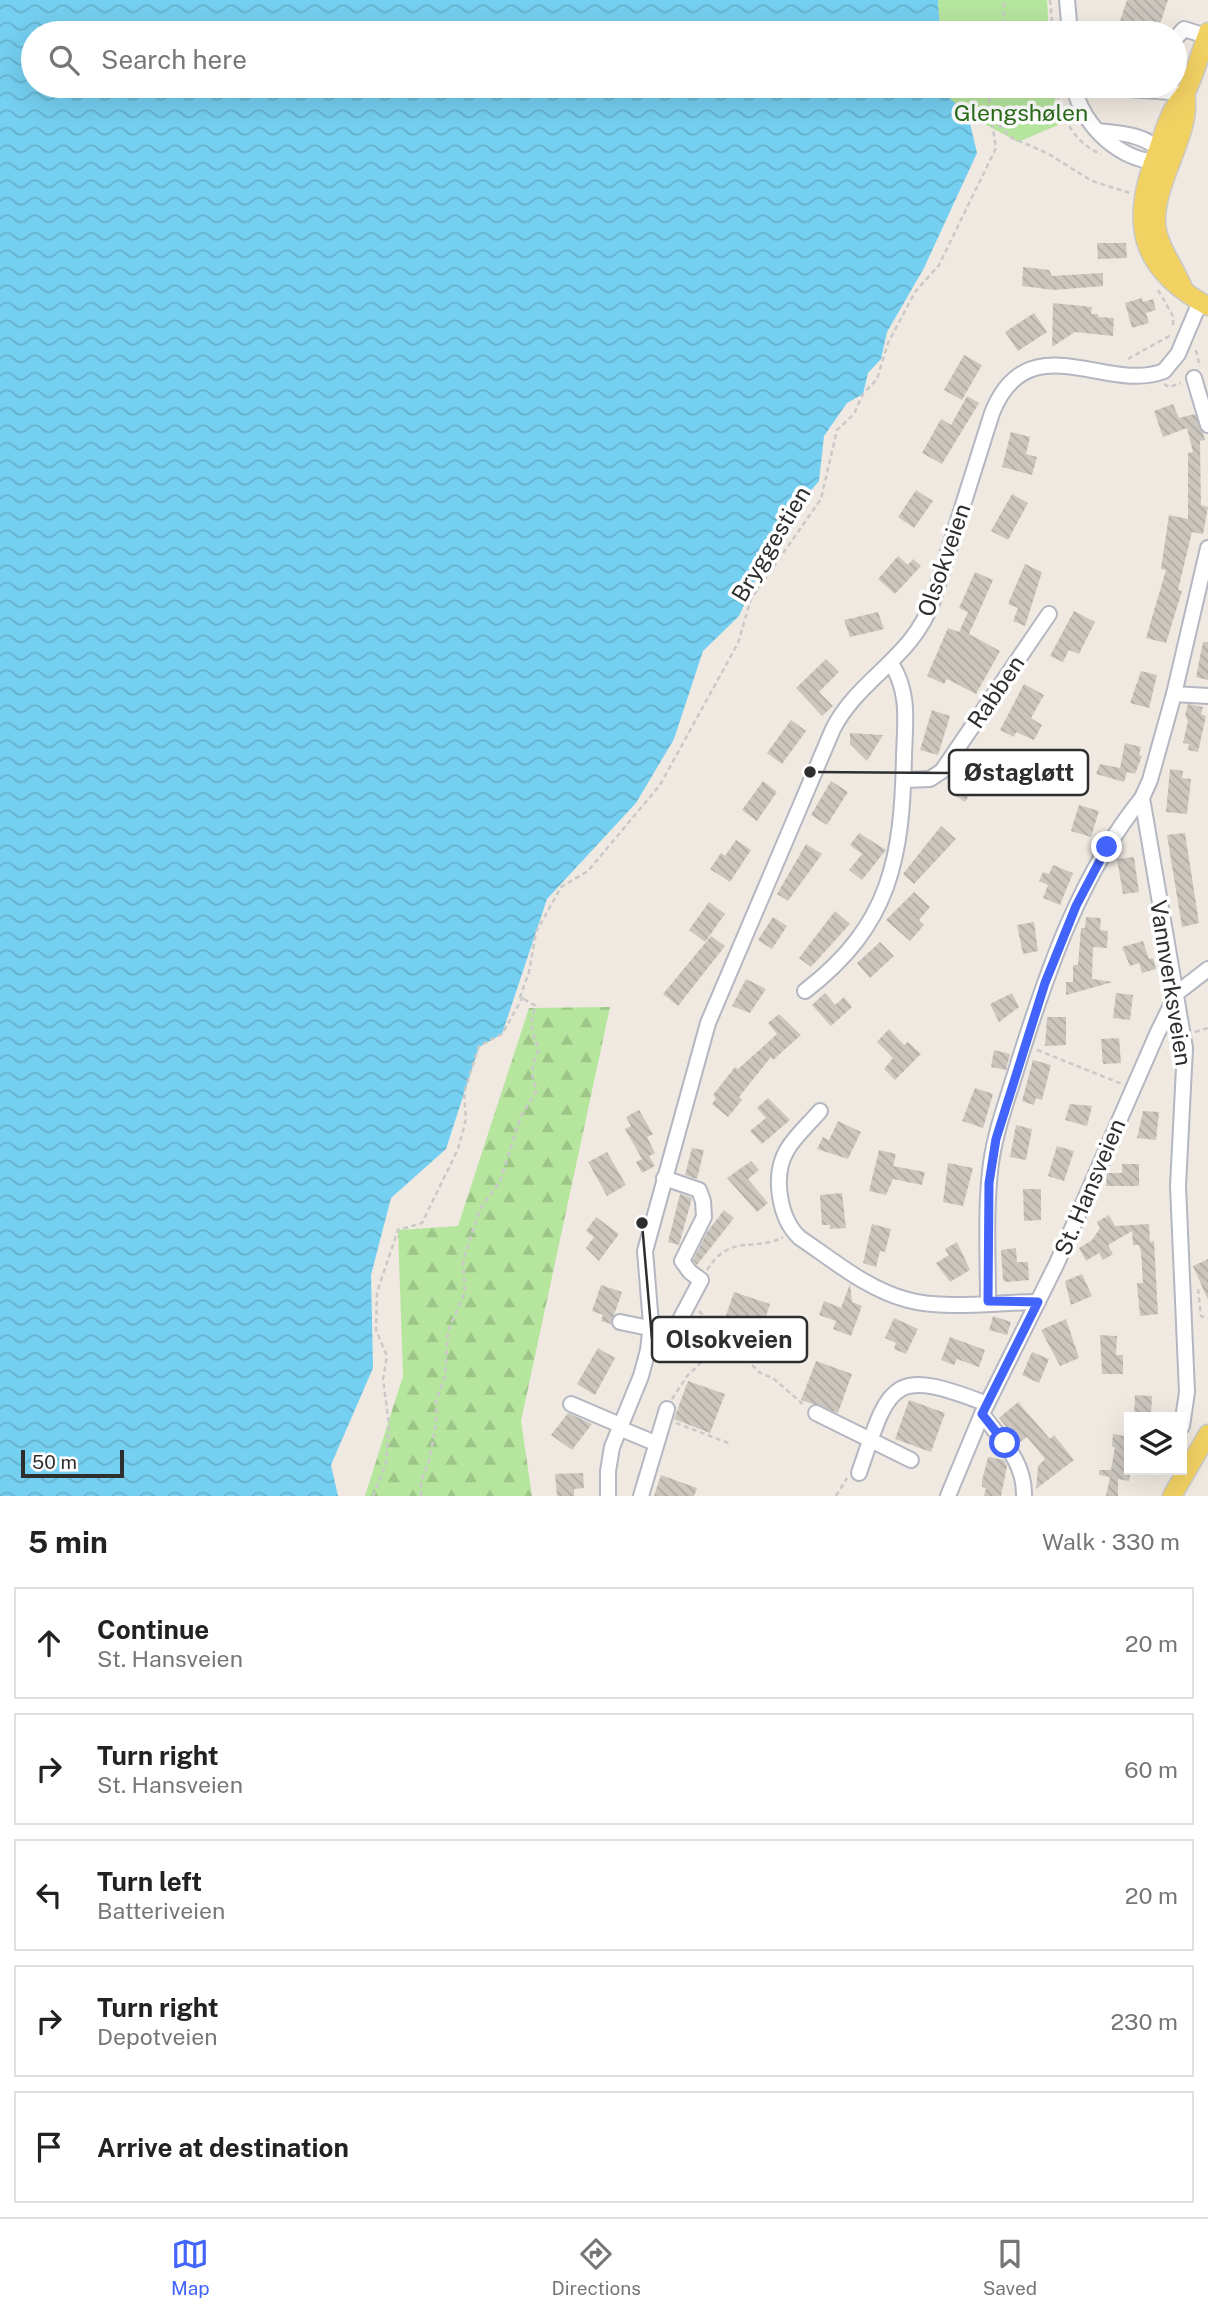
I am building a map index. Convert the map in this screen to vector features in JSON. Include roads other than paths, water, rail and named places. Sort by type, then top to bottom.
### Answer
[{"type":"main road","points":[[1187,88],[1207,34]]},
{"type":"main road","points":[[1186,98],[1188,108],[1160,157],[1142,213],[1146,242],[1166,279],[1204,304]]},
{"type":"main road","points":[[1172,1496],[1208,1434]]},
{"type":"street","points":[[1067,0],[1069,21]]},
{"type":"street","points":[[1187,30],[1207,34]]},
{"type":"street","points":[[1078,98],[1084,115],[1108,142],[1160,157]]},
{"type":"street","name":"Olsokveien","points":[[608,1496],[610,1457],[641,1376],[650,1329],[644,1261],[664,1178],[708,1023],[826,743],[848,704],[908,647],[929,612],[992,413],[1006,387],[1020,375],[1049,366],[1143,375],[1164,371],[1178,355],[1204,304]]},
{"type":"street","points":[[1195,380],[1208,425]]},
{"type":"street","name":"Vannverksveien","points":[[1184,1412],[1187,1392],[1178,1186],[1186,1077],[1177,993],[1157,897],[1142,797],[1150,780],[1174,694],[1208,548]]},
{"type":"street","name":"Rabben","points":[[904,780],[930,779],[942,771],[1049,614]]},
{"type":"street","points":[[805,991],[841,960],[862,935],[880,902],[899,842],[904,780],[905,695],[891,663]]},
{"type":"street","points":[[1174,694],[1208,696]]},
{"type":"street","points":[[988,1301],[991,1163],[1024,1045],[1076,906],[1107,847],[1142,797]]},
{"type":"street","name":"St. Hansveien","points":[[948,1496],[985,1409],[1038,1302],[1177,993],[1208,969]]},
{"type":"street","points":[[820,1111],[790,1144],[782,1159],[782,1207],[792,1231],[890,1294],[918,1302],[1038,1302]]},
{"type":"street","points":[[664,1178],[690,1185],[702,1195],[704,1217],[682,1261],[690,1272],[701,1280],[673,1334]]},
{"type":"street","points":[[620,1322],[673,1334],[701,1344],[728,1342]]},
{"type":"street","points":[[859,1473],[889,1396],[906,1385],[929,1384],[985,1409],[1014,1454],[1024,1485],[1024,1496]]},
{"type":"street","points":[[571,1404],[655,1443]]},
{"type":"street","points":[[816,1413],[911,1460]]},
{"type":"street","points":[[641,1496],[665,1414]]},
{"type":"water","points":[[0,0],[938,0],[939,21],[21,21],[21,98],[950,98],[968,115],[977,153],[924,268],[887,332],[881,359],[868,373],[863,394],[847,403],[824,436],[819,481],[780,527],[739,616],[703,651],[674,739],[636,803],[547,899],[502,1034],[479,1047],[446,1149],[391,1198],[371,1275],[373,1368],[331,1465],[338,1496],[0,1496]]},
{"type":"place","name":"Østagløtt","points":[[810,772]]},
{"type":"place","name":"Olsokveien","points":[[642,1223]]},
{"type":"park label","name":"Glengshølen","points":[[1021,113]]}]
